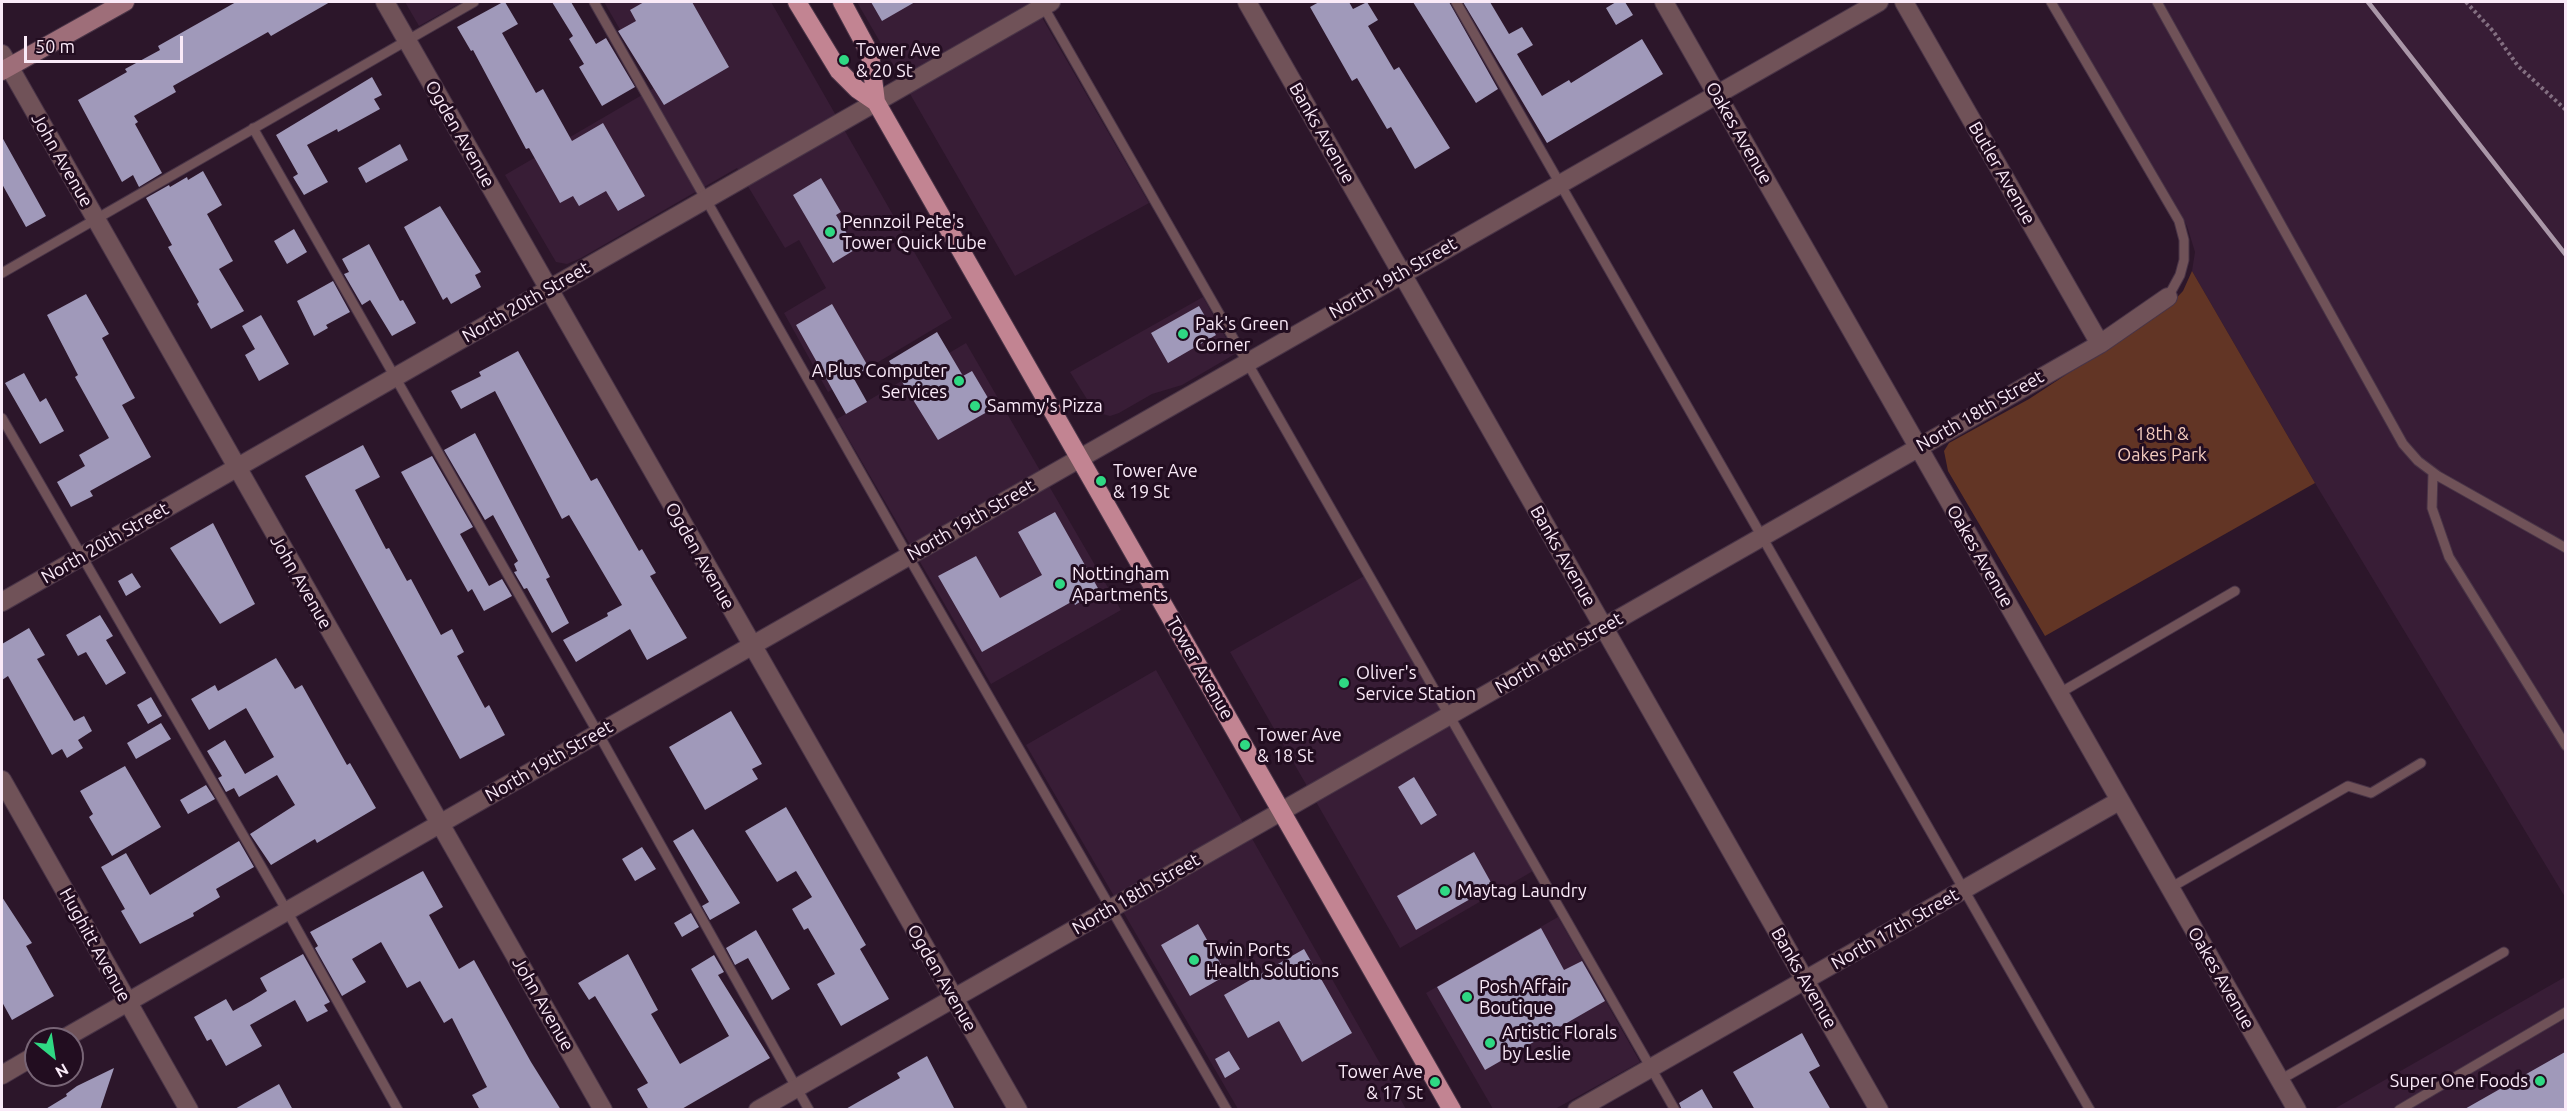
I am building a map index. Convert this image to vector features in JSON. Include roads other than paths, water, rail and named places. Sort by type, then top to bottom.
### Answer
[{"type":"main road","name":"Tower Avenue","points":[[796,2],[839,71],[856,89],[876,102]]},
{"type":"main road","name":"Tower Avenue","points":[[842,2],[870,54],[876,102],[1452,1110]]},
{"type":"street","points":[[4,64],[125,2]]},
{"type":"street","name":"Ogden Avenue","points":[[385,2],[1018,1110]]},
{"type":"street","name":"Banks Avenue","points":[[1247,2],[1879,1110]]},
{"type":"street","name":"Oakes Avenue","points":[[1664,2],[2296,1110]]},
{"type":"street","name":"North 19th Street","points":[[84,1027],[1560,182],[1879,2]]},
{"type":"street","name":"Butler Avenue","points":[[1904,2],[2100,344]]},
{"type":"street","name":"North 20th Street","points":[[2,602],[1045,3]]},
{"type":"street","name":"John Avenue","points":[[4,64],[95,218],[603,1110]]},
{"type":"street","name":"North 18th Street","points":[[758,1110],[2100,344],[2168,297]]},
{"type":"street","name":"Hughitt Avenue","points":[[2,780],[189,1110]]},
{"type":"street","name":"North 17th Street","points":[[1577,1110],[2119,801]]},
{"type":"street","points":[[2,1075],[24,1062]]},
{"type":"lane","points":[[2,273],[474,2]]},
{"type":"lane","points":[[594,2],[908,556],[1227,1110]]},
{"type":"lane","points":[[1456,2],[2090,1110]]},
{"type":"lane","points":[[2051,2],[2179,221],[2184,240],[2184,260],[2180,275],[2168,297]]},
{"type":"lane","points":[[2157,2],[2396,434],[2410,454],[2433,473],[2565,548]]},
{"type":"lane","points":[[1045,3],[1247,362],[1451,714],[1675,1110]]},
{"type":"lane","points":[[253,128],[598,733],[809,1110]]},
{"type":"lane","points":[[2,418],[287,911],[398,1110]]},
{"type":"lane","points":[[2433,473],[2432,508],[2449,556],[2565,746]]},
{"type":"lane","points":[[2058,694],[2235,591]]},
{"type":"lane","points":[[2170,888],[2348,786],[2370,793],[2421,763]]},
{"type":"lane","points":[[2280,1080],[2504,952]]},
{"type":"lane","points":[[2399,1110],[2565,1012]]},
{"type":"railway","points":[[2368,2],[2566,255]]},
{"type":"place","name":"Tower Ave & 20 St","points":[[844,60]]},
{"type":"place","name":"Pennzoil Pete's Tower Quick Lube","points":[[830,232]]},
{"type":"place","name":"Pak's Green Corner","points":[[1183,334]]},
{"type":"place","name":"A Plus Computer Services","points":[[959,381]]},
{"type":"place","name":"Sammy's Pizza","points":[[975,406]]},
{"type":"place","name":"Tower Ave & 19 St","points":[[1101,481]]},
{"type":"place","name":"Nottingham Apartments","points":[[1060,584]]},
{"type":"place","name":"Oliver's Service Station","points":[[1344,683]]},
{"type":"place","name":"Tower Ave & 18 St","points":[[1245,745]]},
{"type":"place","name":"Maytag Laundry","points":[[1445,891]]},
{"type":"place","name":"Twin Ports Health Solutions","points":[[1194,960]]},
{"type":"place","name":"Posh Affair Boutique","points":[[1467,997]]},
{"type":"place","name":"Artistic Florals by Leslie","points":[[1490,1043]]},
{"type":"place","name":"Super One Foods","points":[[2540,1081]]},
{"type":"place","name":"Tower Ave & 17 St","points":[[1435,1082]]},
{"type":"park label","name":"18th & Oakes Park","points":[[2162,444]]}]
